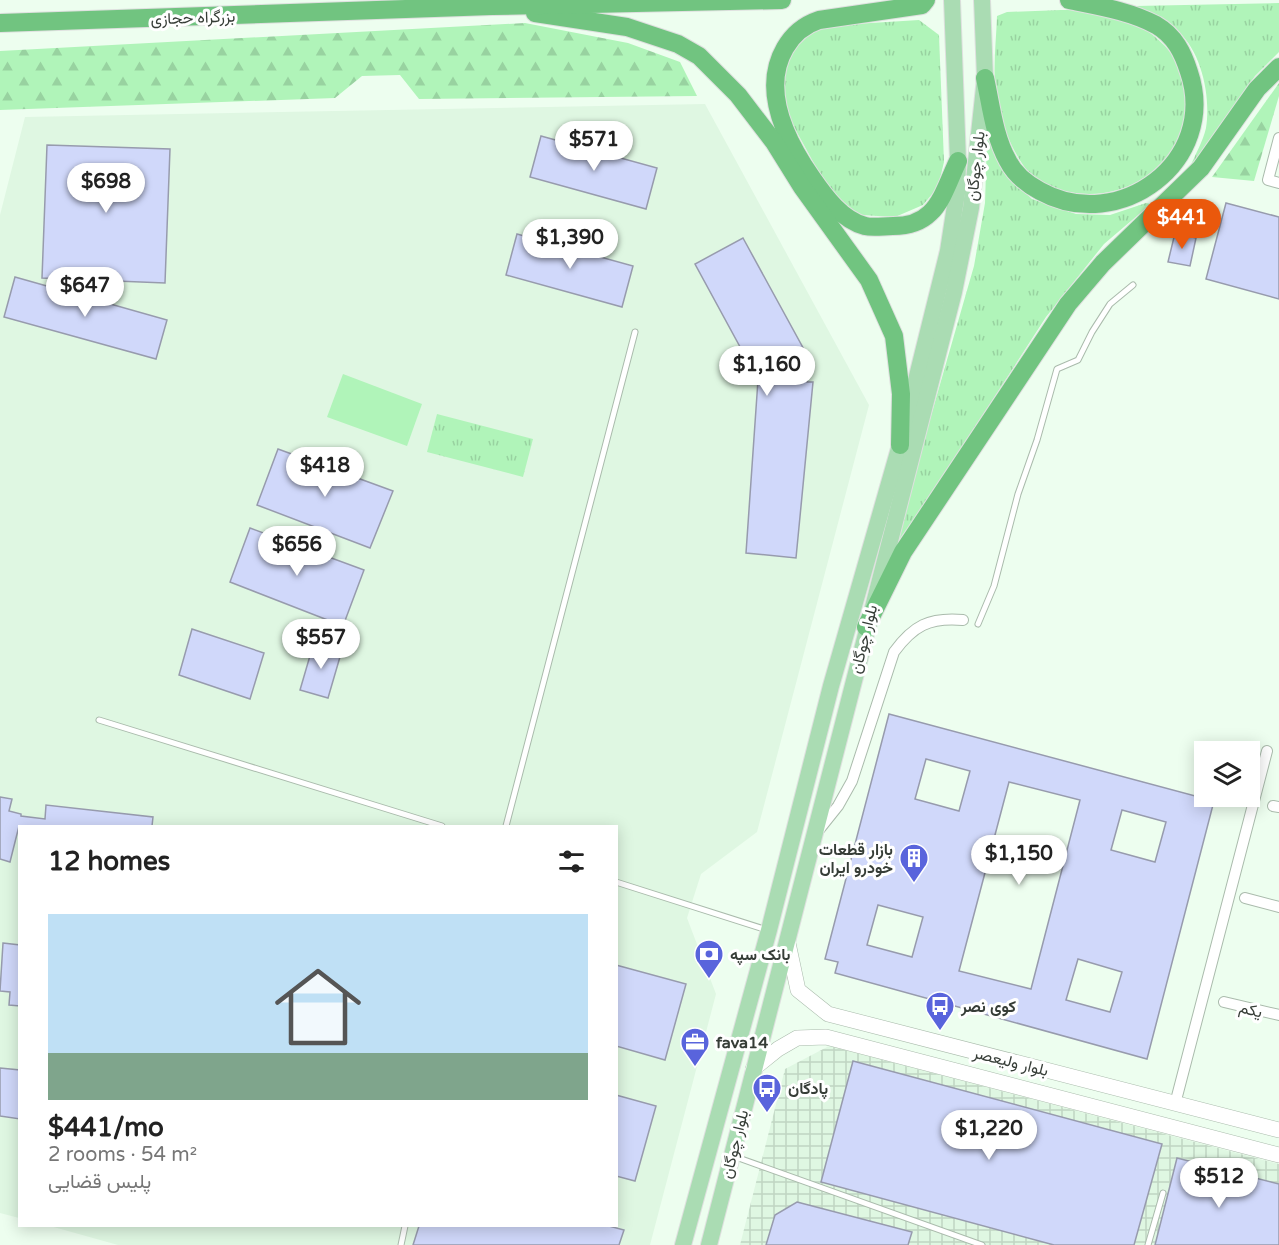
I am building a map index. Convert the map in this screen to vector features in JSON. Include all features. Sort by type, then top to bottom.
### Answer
[{"type":"highway","name":"بزرگراه حجازی","points":[[0,23],[492,6],[782,0]]},
{"type":"highway","points":[[926,0],[922,5],[819,20],[806,25],[788,42],[780,56],[775,74],[775,93],[779,113],[800,162],[819,189],[842,214],[866,226],[900,226],[916,222],[931,212],[958,160]]},
{"type":"highway","points":[[985,78],[997,133],[1008,161],[1026,183],[1053,198],[1082,205],[1112,204],[1141,192],[1161,178],[1180,156],[1193,120],[1192,80],[1182,51],[1158,26],[1109,9],[1069,0]]},
{"type":"highway","points":[[492,6],[627,27],[657,36],[678,44],[699,56],[738,95],[774,142],[808,196],[869,280],[894,336],[901,394],[900,445]]},
{"type":"highway","points":[[866,627],[903,552],[1068,304],[1103,263],[1201,168],[1257,89],[1279,67]]},
{"type":"main road","name":"بلوار چوگان","points":[[683,1245],[769,930],[831,686],[900,445],[948,251],[957,193],[958,160],[952,0]]},
{"type":"main road","name":"بلوار چوگان","points":[[709,1245],[753,1069],[788,943],[866,627],[954,292],[971,208],[985,78],[982,0]]},
{"type":"main road","name":"بلوار ولیعصر","points":[[788,943],[798,990],[828,1014],[1279,1130]]},
{"type":"main road","points":[[910,1059],[902,1044],[912,1036]]},
{"type":"main road","name":"بلوار ولیعصر","points":[[753,1069],[778,1049],[797,1038],[826,1037],[1279,1155]]},
{"type":"street","points":[[1279,138],[1268,180],[1279,183]]},
{"type":"street","points":[[813,838],[838,806],[852,781],[894,652],[907,634],[924,624],[950,619],[963,620]]},
{"type":"street","points":[[1176,1104],[1267,751]]},
{"type":"street","points":[[1245,898],[1279,908]]},
{"type":"street","name":"یکم","points":[[1224,1002],[1279,1016]]},
{"type":"lane","points":[[978,624],[994,586],[1018,494],[1037,440],[1057,369],[1078,360],[1110,304],[1133,285]]},
{"type":"lane","points":[[506,825],[634,332]]},
{"type":"lane","points":[[99,720],[439,825]]},
{"type":"lane","points":[[618,883],[769,930]]},
{"type":"lane","points":[[731,1156],[982,1245]]},
{"type":"lane","points":[[1148,1245],[1163,1193]]},
{"type":"lane","points":[[400,1245],[405,1227]]},
{"type":"shaded area","points":[[705,104],[869,405],[757,832],[701,874],[687,918],[716,994],[650,1245],[118,1245],[54,1227],[618,1227],[618,825],[18,825],[18,1218],[0,1213],[0,215],[25,117]]},
{"type":"shaded area","points":[[829,1046],[1279,1164],[1279,1245],[740,1245],[785,1069]]},
{"type":"green space","points":[[1279,3],[1279,52],[1255,76],[1190,167],[1206,128],[1206,90],[1199,64],[1194,52],[1179,32],[1158,17],[1135,6]]},
{"type":"green space","points":[[1061,10],[1105,13],[1141,26],[1165,46],[1181,72],[1188,113],[1174,147],[1150,174],[1118,190],[1082,194],[1057,189],[1038,181],[1018,157],[1001,119],[995,75],[997,16],[1007,12]]},
{"type":"green space","points":[[919,20],[939,35],[944,162],[938,187],[923,205],[895,217],[861,215],[840,202],[817,169],[788,116],[781,82],[786,51],[804,33],[823,26]]},
{"type":"green space","points":[[525,23],[628,43],[680,62],[697,96],[419,99],[400,75],[362,76],[335,98],[0,110],[0,51]]},
{"type":"green space","points":[[1279,83],[1279,96],[1254,181],[1212,177]]},
{"type":"green space","points":[[987,140],[991,142],[1009,178],[1032,199],[1076,214],[1110,215],[1146,203],[1151,204],[1104,244],[1046,317],[941,480],[899,540],[895,541],[974,266],[985,203]]},
{"type":"green space","points":[[343,374],[422,404],[407,446],[327,417]]},
{"type":"green space","points":[[437,414],[533,439],[523,477],[427,452]]},
{"type":"building","points":[[541,136],[657,168],[646,209],[530,177]]},
{"type":"building","points":[[47,145],[170,149],[165,283],[42,278]]},
{"type":"building","points":[[1226,203],[1279,217],[1279,299],[1206,279]]},
{"type":"building","points":[[1175,233],[1196,238],[1190,266],[1168,262]]},
{"type":"building","points":[[517,234],[633,266],[622,307],[506,275]]},
{"type":"building","points":[[743,238],[807,355],[802,358],[807,382],[813,382],[796,558],[746,553],[758,380],[695,264]]},
{"type":"building","points":[[15,277],[167,320],[156,359],[4,317]]},
{"type":"building","points":[[278,449],[393,491],[370,548],[257,505]]},
{"type":"building","points":[[250,528],[364,570],[343,626],[230,582]]},
{"type":"building","points":[[192,629],[264,653],[250,699],[179,675]]},
{"type":"building","points":[[314,642],[342,650],[328,698],[300,690]]},
{"type":"building","name":"بازار قطعات خودرو ایران","points":[[889,714],[1194,796],[1194,807],[1212,807],[1147,1059],[835,973],[838,962],[825,959]],"holes":[[[926,759],[970,771],[959,811],[915,799]],[[1009,782],[1080,800],[1031,989],[959,971]],[[1122,810],[1166,822],[1155,862],[1111,850]],[[878,905],[923,917],[912,957],[867,945]],[[1078,959],[1122,972],[1110,1012],[1066,1000]]]},
{"type":"building","points":[[0,797],[12,799],[9,811],[21,814],[21,816],[45,819],[46,805],[153,817],[152,825],[18,825],[10,862],[0,859]]},
{"type":"building","points":[[3,943],[18,945],[18,1006],[9,1005],[10,992],[0,991]]},
{"type":"building","points":[[618,966],[686,984],[665,1060],[618,1047]]},
{"type":"building","points":[[853,1061],[1162,1144],[1134,1245],[1054,1245],[821,1182]]},
{"type":"building","points":[[0,1068],[18,1070],[18,1119],[0,1116]]},
{"type":"building","points":[[618,1096],[656,1106],[635,1181],[618,1177]]},
{"type":"building","points":[[1177,1158],[1279,1184],[1279,1245],[1155,1245]]},
{"type":"building","points":[[797,1202],[912,1232],[908,1245],[766,1245],[775,1215]]},
{"type":"building","points":[[419,1227],[613,1227],[624,1230],[619,1245],[413,1245]]},
{"type":"place","name":"بازار قطعات خودرو ایران","points":[[914,884]]},
{"type":"place","name":"بانک سپه","points":[[709,980]]},
{"type":"place","name":"کوی نصر","points":[[940,1032]]},
{"type":"place","name":"fava14","points":[[695,1068]]},
{"type":"place","name":"پادگان","points":[[767,1114]]}]
